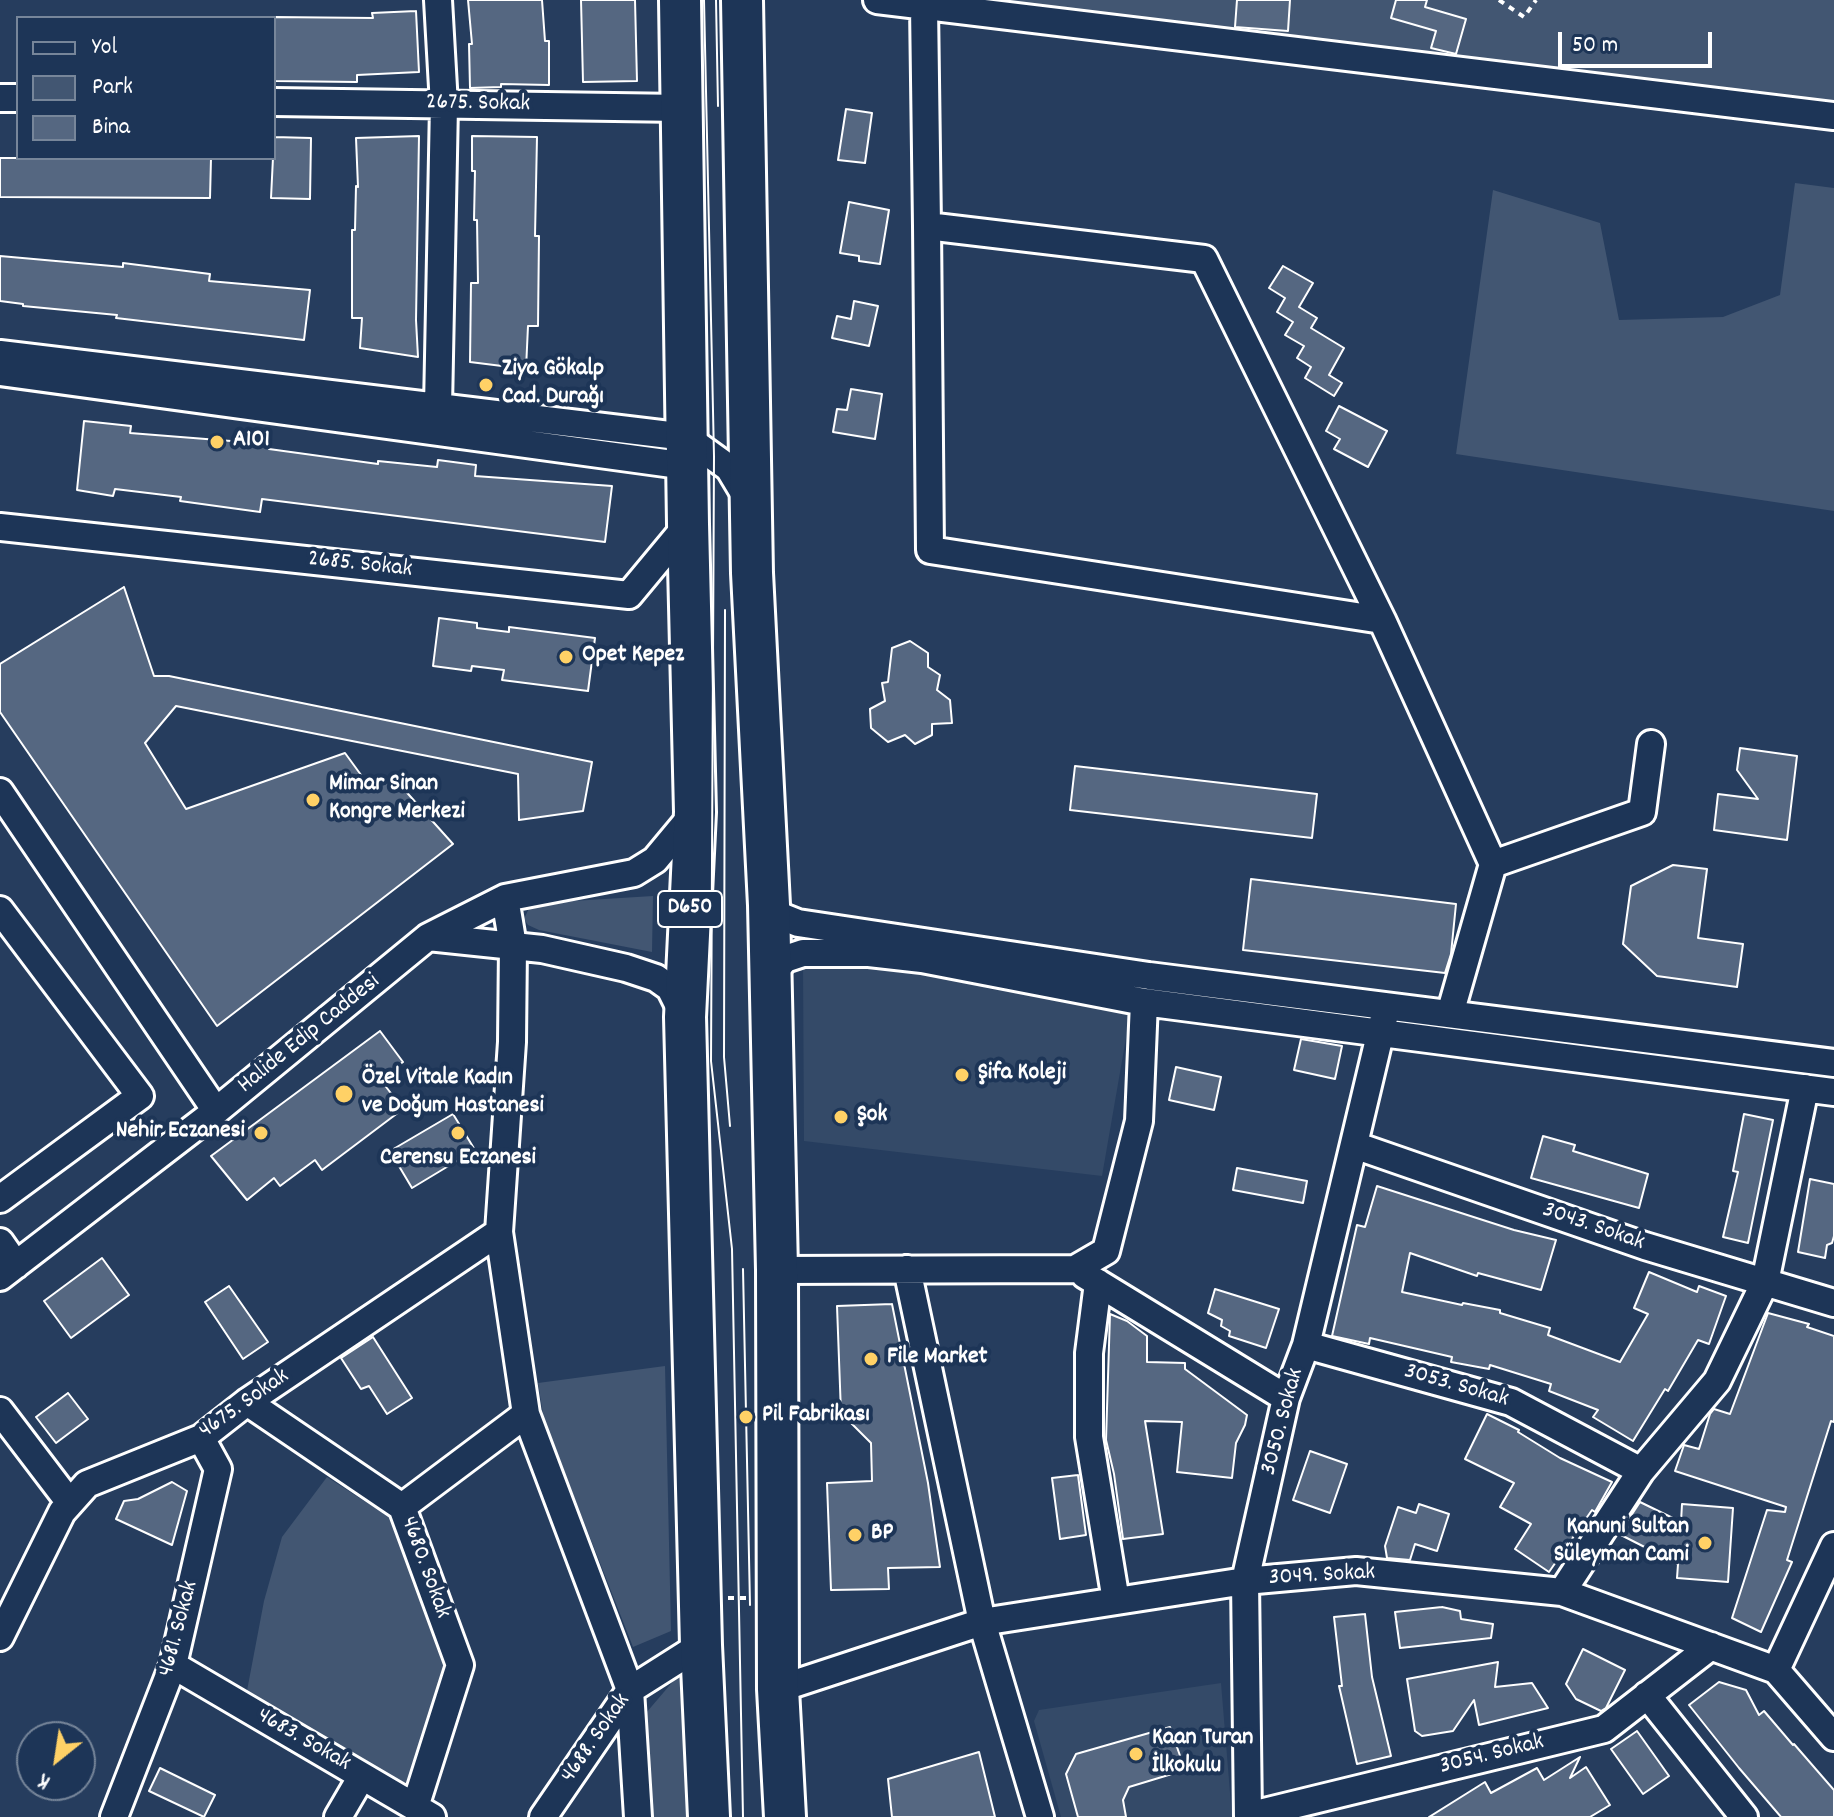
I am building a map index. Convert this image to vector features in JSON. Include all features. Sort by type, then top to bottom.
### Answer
[{"type":"highway","name":"D650","points":[[680,0],[695,812],[685,1017],[701,1645],[709,1817]]},
{"type":"highway","points":[[742,0],[751,505],[769,905],[777,1270],[778,1689],[785,1817]]},
{"type":"street","points":[[438,0],[444,105],[438,407]]},
{"type":"street","points":[[877,0],[1834,116]]},
{"type":"street","points":[[924,6],[930,550],[1382,620]]},
{"type":"street","name":"2675. Sokak","points":[[276,102],[682,108]]},
{"type":"street","points":[[927,226],[1204,259],[1382,620],[1493,864],[1450,1014]]},
{"type":"street","points":[[0,354],[438,407],[687,452],[729,468],[751,505]]},
{"type":"street","points":[[0,372],[687,452]]},
{"type":"street","name":"2685. Sokak","points":[[0,527],[629,595],[688,524]]},
{"type":"street","points":[[1493,864],[1642,812],[1651,744]]},
{"type":"street","points":[[0,792],[216,1111]]},
{"type":"street","name":"Halide Edip Caddesi","points":[[8,1271],[216,1111],[428,937],[505,898],[634,873],[655,860],[695,812]]},
{"type":"street","points":[[505,898],[513,946],[512,1042],[499,1232],[526,1414],[630,1690],[638,1817]]},
{"type":"street","points":[[769,905],[783,917],[798,923],[922,959],[1144,1002],[1834,1092]]},
{"type":"street","points":[[0,910],[140,1096],[0,1199]]},
{"type":"street","points":[[428,937],[542,949],[626,968],[656,978],[670,988],[685,1017]]},
{"type":"street","points":[[770,976],[785,959],[803,953],[869,943],[924,940],[1149,976],[1834,1063]]},
{"type":"street","points":[[777,1270],[1075,1269],[1106,1251],[1139,1121],[1144,1002]]},
{"type":"street","name":"3050. Sokak","points":[[1248,1816],[1245,1581],[1286,1398],[1306,1345],[1386,1007]]},
{"type":"street","points":[[1562,1592],[1641,1471],[1717,1381],[1765,1282],[1805,1088]]},
{"type":"street","name":"3043. Sokak","points":[[1354,1145],[1645,1246],[1834,1303]]},
{"type":"street","name":"4675. Sokak","points":[[1,1632],[62,1512],[87,1484],[201,1438],[247,1402],[499,1232]]},
{"type":"street","points":[[0,1242],[8,1271]]},
{"type":"street","points":[[907,1269],[982,1622],[1040,1817]]},
{"type":"street","points":[[1075,1269],[1286,1398]]},
{"type":"street","points":[[1098,1283],[1089,1353],[1089,1437],[1116,1601]]},
{"type":"street","name":"3053. Sokak","points":[[1306,1345],[1511,1402],[1641,1471]]},
{"type":"street","name":"4680. Sokak","points":[[247,1402],[402,1507],[460,1665],[424,1812]]},
{"type":"street","points":[[0,1411],[70,1503]]},
{"type":"street","points":[[402,1507],[526,1414]]},
{"type":"street","name":"4681. Sokak","points":[[114,1817],[173,1665],[218,1469],[201,1438]]},
{"type":"street","points":[[1776,1670],[1833,1545]]},
{"type":"street","name":"3049. Sokak","points":[[778,1689],[982,1622],[1245,1581],[1356,1571],[1562,1592],[1776,1670],[1834,1737]]},
{"type":"street","name":"4688. Sokak","points":[[543,1817],[630,1690],[701,1645]]},
{"type":"street","name":"3054. Sokak","points":[[1248,1816],[1604,1729],[1711,1646]]},
{"type":"street","name":"4683. Sokak","points":[[173,1665],[424,1812]]},
{"type":"street","points":[[1647,1695],[1744,1817]]},
{"type":"street","points":[[338,1817],[362,1776]]},
{"type":"path","points":[[1499,0],[1524,17],[1536,0]]},
{"type":"path","points":[[700,1599],[778,1598]]},
{"type":"shaded area","name":"Şifa Koleji","points":[[803,961],[940,969],[989,989],[1131,1009],[1102,1176],[804,1141]]},
{"type":"shaded area","name":"Kaan Turan İlkokulu","points":[[1221,1683],[1232,1817],[1061,1817],[1034,1721],[1039,1710]]},
{"type":"green space","points":[[883,0],[1834,0],[1834,116]]},
{"type":"green space","points":[[1795,183],[1834,188],[1834,511],[1456,454],[1493,190],[1600,223],[1619,320],[1723,317],[1780,295]]},
{"type":"green space","points":[[653,896],[652,952],[539,930],[528,925],[524,919],[530,906],[540,903]]},
{"type":"green space","points":[[665,1366],[671,1631],[633,1647],[544,1420],[538,1383]]},
{"type":"green space","points":[[327,1477],[392,1519],[446,1657],[413,1783],[402,1794],[246,1696],[264,1601],[282,1537]]},
{"type":"green space","points":[[687,1665],[690,1817],[651,1817],[646,1713]]},
{"type":"building","points":[[468,0],[542,0],[545,41],[549,41],[549,85],[501,84],[501,87],[470,88],[469,44],[472,44]]},
{"type":"building","points":[[581,0],[635,0],[637,81],[583,82]]},
{"type":"building","points":[[1237,0],[1290,0],[1288,31],[1235,27]]},
{"type":"building","points":[[1396,0],[1427,0],[1425,7],[1466,19],[1456,54],[1431,48],[1436,31],[1391,18]]},
{"type":"building","points":[[416,11],[419,72],[357,75],[357,82],[276,81],[276,17],[373,18],[372,13]]},
{"type":"building","points":[[846,109],[872,113],[865,163],[838,160]]},
{"type":"building","points":[[419,136],[418,357],[360,348],[362,318],[352,318],[352,230],[355,230],[358,187],[356,138]]},
{"type":"building","points":[[472,136],[537,137],[535,236],[539,236],[538,326],[528,326],[526,369],[470,362],[471,283],[478,283]]},
{"type":"building","points":[[276,137],[311,138],[310,199],[271,198]]},
{"type":"building","points":[[0,158],[211,160],[210,198],[0,197]]},
{"type":"building","points":[[849,202],[889,210],[880,264],[859,261],[859,256],[840,253]]},
{"type":"building","points":[[0,256],[123,267],[123,263],[210,274],[209,281],[310,290],[304,340],[0,301]]},
{"type":"building","points":[[1283,266],[1313,283],[1299,307],[1317,318],[1311,328],[1344,348],[1329,375],[1342,383],[1334,396],[1305,378],[1311,367],[1297,358],[1304,346],[1285,335],[1293,322],[1277,312],[1285,298],[1269,288]]},
{"type":"building","points":[[854,301],[878,306],[869,346],[832,338],[837,316],[851,319]]},
{"type":"building","points":[[851,389],[882,394],[875,439],[833,432],[837,409],[847,410]]},
{"type":"building","points":[[1339,406],[1387,431],[1368,467],[1334,449],[1340,439],[1326,431]]},
{"type":"building","points":[[84,421],[131,426],[130,433],[231,441],[378,464],[378,461],[437,467],[438,460],[476,465],[475,476],[612,486],[605,542],[262,499],[260,512],[180,501],[181,497],[115,489],[113,496],[77,490]]},
{"type":"building","name":"Mimar Sinan Kongre Merkezi","points":[[124,587],[154,676],[169,676],[592,762],[583,811],[519,820],[518,774],[176,706],[145,743],[186,809],[345,753],[372,790],[392,776],[453,844],[217,1026],[0,712],[0,664]]},
{"type":"building","points":[[439,618],[477,623],[477,628],[509,632],[509,627],[595,638],[588,691],[502,680],[504,670],[472,666],[471,671],[433,666]]},
{"type":"building","points":[[910,641],[928,653],[928,667],[940,675],[937,690],[950,700],[952,723],[932,724],[932,735],[915,744],[905,735],[888,742],[871,728],[870,709],[885,701],[882,683],[888,682],[892,648]]},
{"type":"building","points":[[1740,748],[1797,756],[1787,840],[1714,830],[1718,794],[1758,799],[1737,770]]},
{"type":"building","points":[[1075,766],[1317,794],[1312,838],[1070,810]]},
{"type":"building","points":[[1673,865],[1707,869],[1698,938],[1743,944],[1737,987],[1657,976],[1623,944],[1631,886]]},
{"type":"building","points":[[1251,879],[1456,904],[1451,954],[1445,973],[1243,950]]},
{"type":"building","name":"Özel Vitale Kadın ve Doğum Hastanesi","points":[[380,1031],[403,1062],[380,1079],[403,1109],[322,1170],[315,1160],[280,1186],[274,1178],[247,1200],[211,1156]]},
{"type":"building","points":[[1301,1039],[1342,1046],[1335,1079],[1294,1070]]},
{"type":"building","points":[[1176,1067],[1221,1077],[1214,1110],[1169,1100]]},
{"type":"building","points":[[453,1114],[475,1150],[412,1188],[390,1151]]},
{"type":"building","points":[[1744,1114],[1773,1120],[1748,1243],[1723,1237],[1738,1172],[1733,1171]]},
{"type":"building","points":[[1543,1136],[1575,1145],[1573,1151],[1648,1174],[1639,1208],[1531,1178]]},
{"type":"building","points":[[1237,1168],[1307,1181],[1303,1203],[1233,1190]]},
{"type":"building","points":[[1810,1179],[1834,1184],[1834,1236],[1832,1243],[1827,1245],[1825,1258],[1798,1252]]},
{"type":"building","points":[[1377,1186],[1514,1230],[1556,1240],[1541,1290],[1478,1273],[1477,1276],[1410,1253],[1402,1292],[1500,1310],[1500,1313],[1550,1328],[1548,1335],[1620,1362],[1648,1314],[1634,1308],[1649,1272],[1697,1292],[1699,1286],[1726,1296],[1709,1344],[1698,1340],[1633,1441],[1593,1417],[1598,1410],[1549,1391],[1551,1384],[1490,1365],[1489,1369],[1451,1362],[1452,1357],[1370,1338],[1369,1344],[1332,1336],[1357,1225],[1365,1227]]},
{"type":"building","points":[[102,1258],[129,1295],[71,1338],[44,1301]]},
{"type":"building","points":[[229,1286],[268,1342],[243,1359],[205,1302]]},
{"type":"building","points":[[1215,1289],[1279,1309],[1266,1348],[1229,1336],[1230,1331],[1221,1326],[1222,1320],[1208,1313]]},
{"type":"building","points":[[892,1304],[928,1483],[940,1567],[888,1568],[889,1589],[831,1590],[827,1483],[872,1481],[871,1443],[841,1413],[837,1306]]},
{"type":"building","points":[[1768,1313],[1809,1324],[1807,1327],[1834,1336],[1834,1422],[1831,1421],[1787,1560],[1792,1562],[1761,1632],[1732,1618],[1767,1510],[1785,1512],[1786,1507],[1675,1471],[1684,1445],[1699,1449],[1714,1409],[1730,1414]]},
{"type":"building","points":[[1110,1314],[1127,1321],[1147,1336],[1147,1362],[1185,1363],[1185,1369],[1247,1415],[1236,1443],[1232,1478],[1177,1472],[1182,1422],[1145,1421],[1163,1534],[1123,1539],[1106,1440]]},
{"type":"building","points":[[373,1337],[412,1398],[387,1414],[369,1386],[361,1389],[341,1358]]},
{"type":"building","points":[[68,1393],[88,1419],[56,1443],[36,1417]]},
{"type":"building","points":[[1487,1414],[1519,1430],[1560,1458],[1612,1482],[1595,1512],[1592,1510],[1549,1572],[1515,1549],[1531,1524],[1500,1507],[1514,1483],[1465,1459]]},
{"type":"building","points":[[1310,1451],[1347,1464],[1330,1513],[1293,1500]]},
{"type":"building","points":[[1078,1475],[1086,1535],[1060,1539],[1052,1478]]},
{"type":"building","points":[[172,1482],[187,1491],[172,1545],[116,1519],[124,1501],[138,1499]]},
{"type":"building","name":"Kanuni Sultan Süleyman Cami","points":[[1640,1502],[1681,1522],[1682,1504],[1733,1508],[1728,1582],[1677,1578],[1678,1564],[1619,1534]]},
{"type":"building","points":[[1419,1504],[1449,1514],[1437,1551],[1415,1544],[1410,1560],[1387,1558],[1385,1546],[1398,1507],[1416,1513]]},
{"type":"building","points":[[1442,1607],[1460,1611],[1461,1619],[1493,1624],[1491,1638],[1400,1648],[1395,1612]]},
{"type":"building","points":[[1365,1614],[1372,1677],[1391,1756],[1357,1764],[1339,1686],[1342,1686],[1334,1617]]},
{"type":"building","points":[[1583,1649],[1625,1670],[1606,1708],[1601,1711],[1576,1699],[1566,1684]]},
{"type":"building","points":[[1498,1662],[1495,1687],[1532,1683],[1548,1708],[1479,1725],[1474,1700],[1453,1731],[1422,1736],[1415,1731],[1407,1679]]},
{"type":"building","points":[[1719,1682],[1746,1690],[1759,1715],[1764,1711],[1834,1790],[1834,1817],[1781,1817],[1739,1768],[1689,1705]]},
{"type":"building","points":[[1170,1727],[1185,1770],[1129,1787],[1123,1800],[1126,1817],[1078,1817],[1066,1774],[1076,1754]]},
{"type":"building","points":[[1637,1731],[1669,1776],[1643,1794],[1611,1749]]},
{"type":"building","points":[[979,1752],[995,1817],[892,1817],[888,1779]]},
{"type":"building","points":[[1580,1757],[1570,1778],[1586,1767],[1610,1805],[1590,1817],[1429,1817],[1485,1782],[1491,1793],[1537,1768],[1544,1780]]},
{"type":"building","points":[[160,1768],[215,1795],[204,1817],[149,1791]]},
{"type":"tram line","points":[[704,0],[714,456],[711,1061],[732,1249],[743,1817]]},
{"type":"tram line","points":[[716,0],[718,106]]},
{"type":"tram line","points":[[725,610],[724,1057],[730,1126]]},
{"type":"tram line","points":[[743,1269],[750,1605]]},
{"type":"place","name":"Ziya Gökalp Cad. Durağı","points":[[486,385]]},
{"type":"place","name":"A101","points":[[217,442]]},
{"type":"place","name":"Opet Kepez","points":[[566,657]]},
{"type":"place","name":"Mimar Sinan Kongre Merkezi","points":[[313,800]]},
{"type":"place","name":"Şifa Koleji","points":[[962,1075]]},
{"type":"place","name":"Özel Vitale Kadın ve Doğum Hastanesi","points":[[344,1094]]},
{"type":"place","name":"Şok","points":[[841,1117]]},
{"type":"place","name":"Nehir Eczanesi","points":[[261,1133]]},
{"type":"place","name":"Cerensu Eczanesi","points":[[458,1133]]},
{"type":"place","name":"File Market","points":[[871,1359]]},
{"type":"place","name":"Pil Fabrikası","points":[[746,1417]]},
{"type":"place","name":"BP","points":[[855,1535]]},
{"type":"place","name":"Kanuni Sultan Süleyman Cami","points":[[1705,1543]]},
{"type":"place","name":"Kaan Turan İlkokulu","points":[[1136,1754]]}]
